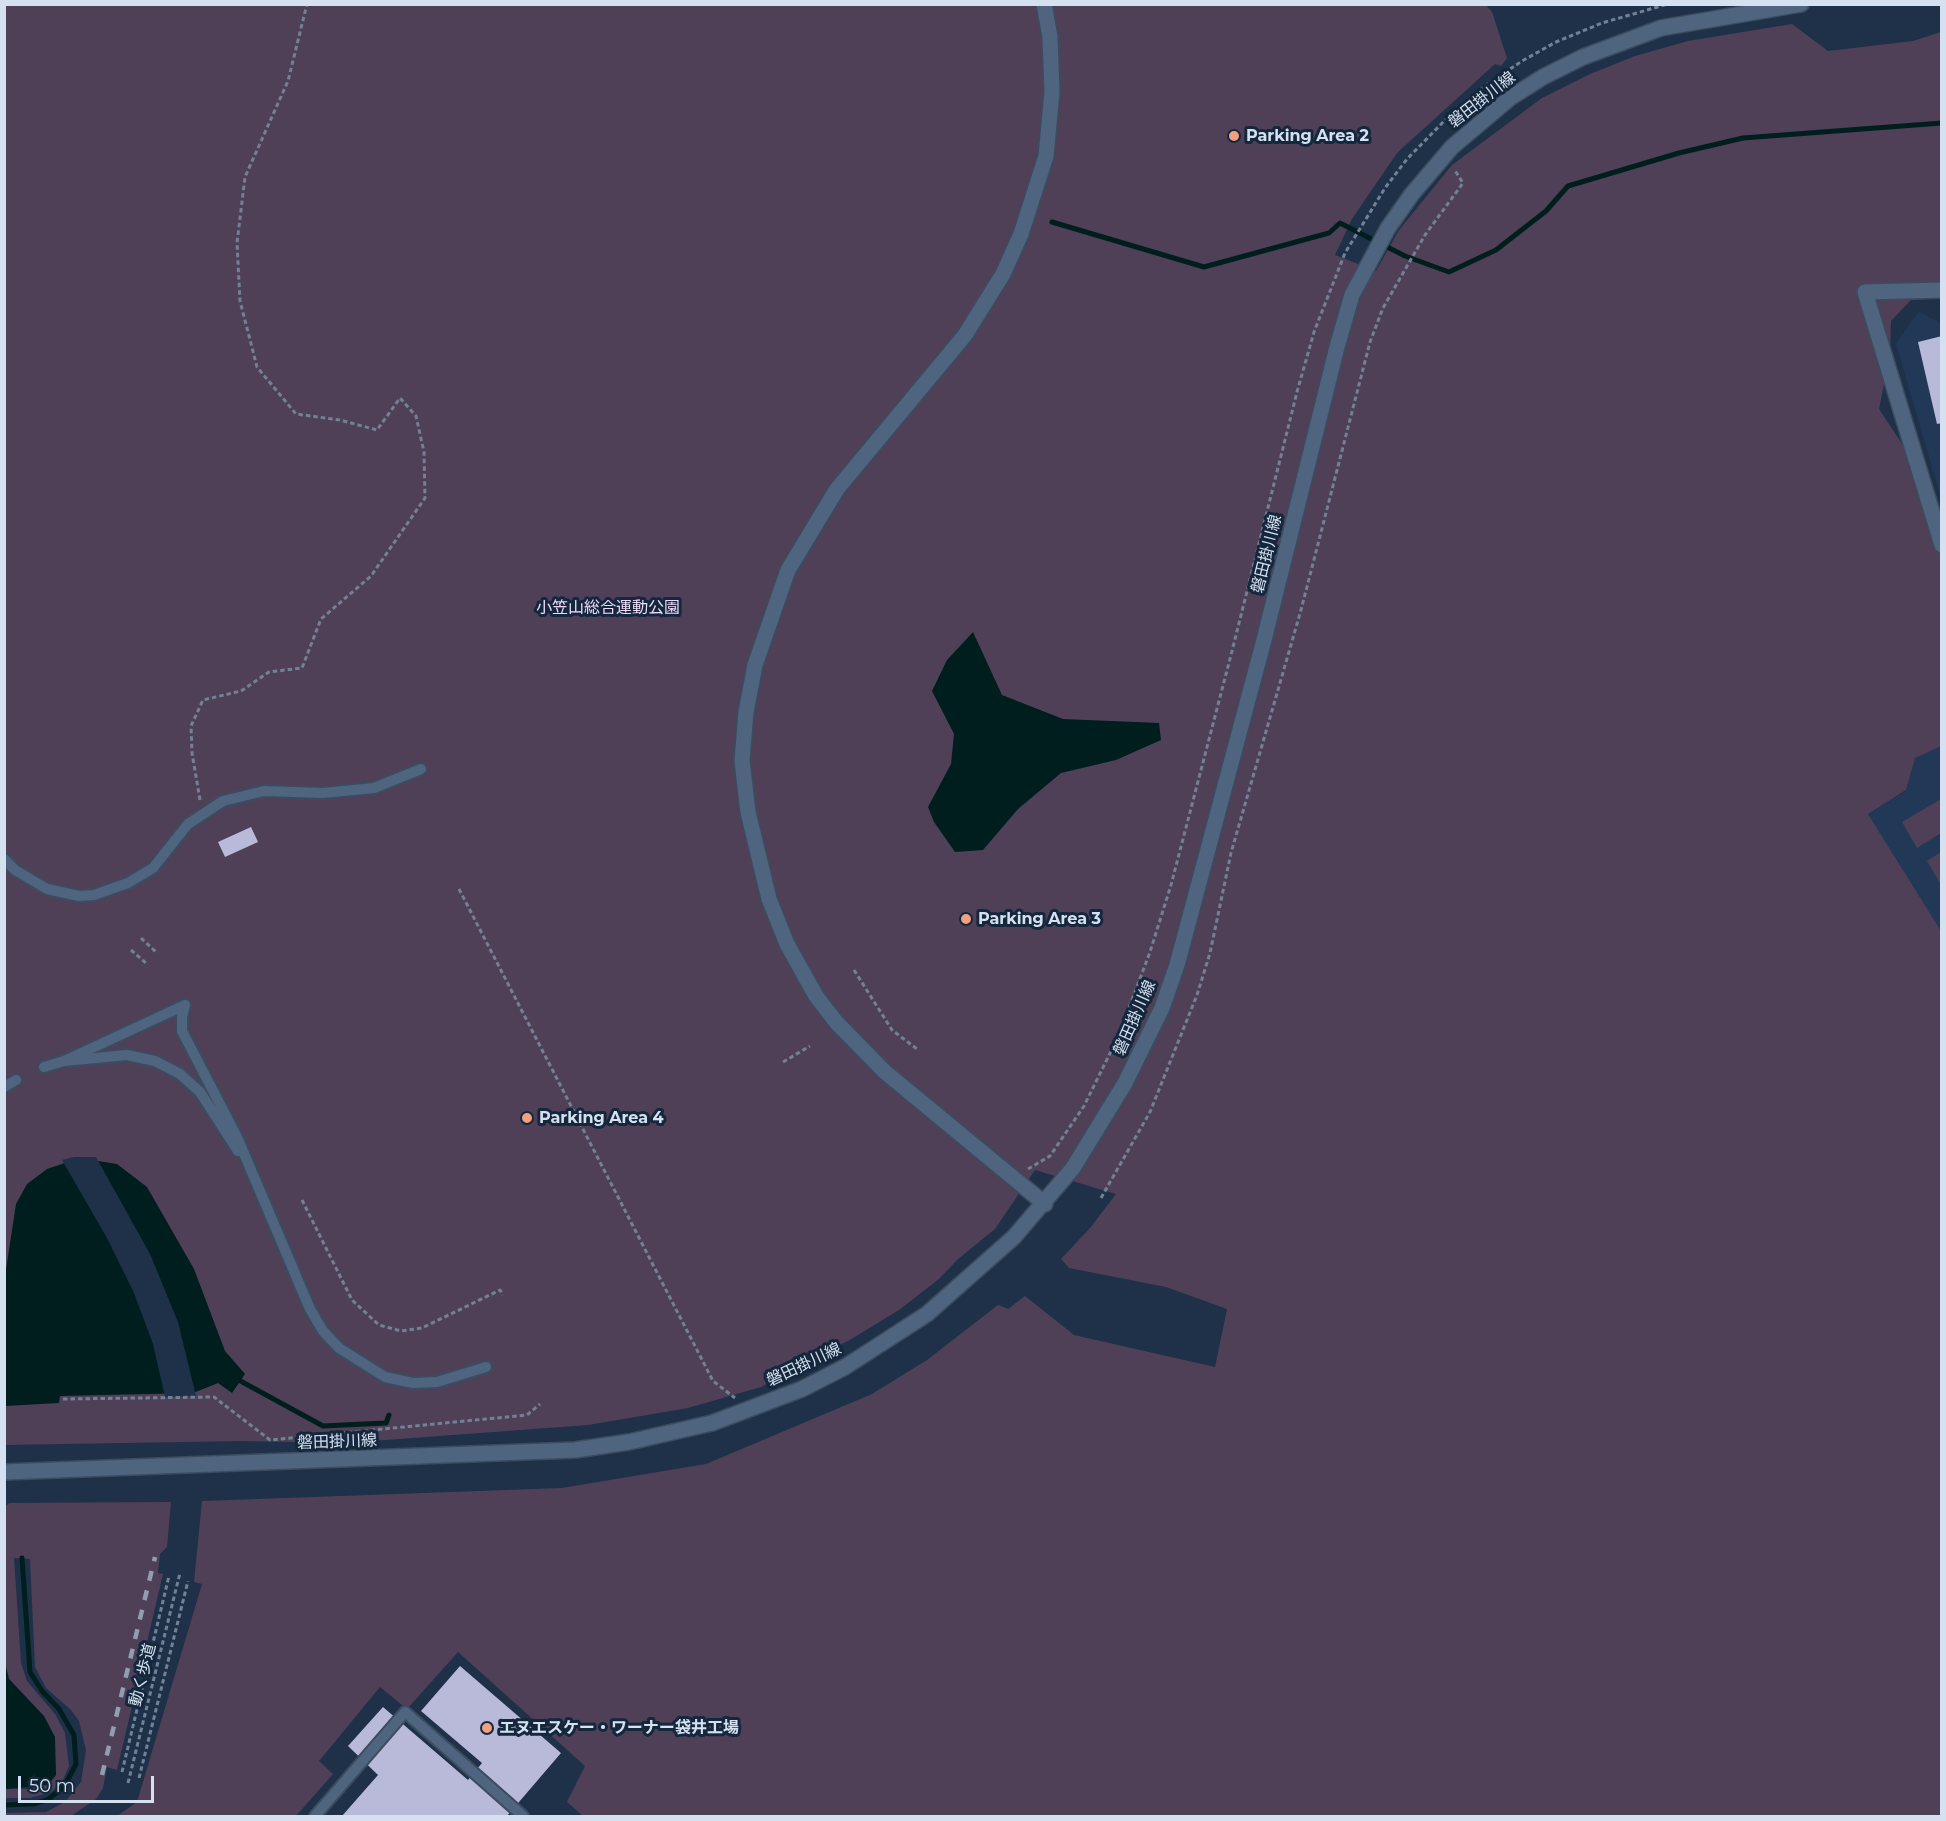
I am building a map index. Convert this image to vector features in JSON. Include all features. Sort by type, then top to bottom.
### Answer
[{"type":"main road","points":[[1044,4],[1050,37],[1052,92],[1047,145],[1021,234],[1003,274],[964,335],[837,489],[788,570],[755,665],[746,712],[742,761],[750,823],[769,899],[787,944],[816,996],[836,1022],[885,1072],[1045,1204]]},
{"type":"main road","name":"磐田掛川線","points":[[4,1473],[575,1450],[673,1434],[759,1406],[845,1367],[935,1307],[1014,1237],[1045,1204],[1073,1168],[1107,1115],[1162,1008],[1177,965],[1261,652],[1336,347],[1352,294],[1388,228],[1412,194],[1445,155],[1510,98],[1582,57],[1661,28],[1801,4]]},
{"type":"main road","points":[[1941,290],[1865,292],[1941,545]]},
{"type":"lane","points":[[4,860],[30,881],[47,889],[79,896],[94,895],[128,884],[153,868],[188,824],[223,801],[248,793],[280,790],[323,793],[374,788],[421,769]]},
{"type":"lane","points":[[44,1067],[64,1061],[185,1005],[182,1031],[237,1137],[249,1169]]},
{"type":"lane","points":[[64,1061],[127,1055],[155,1061],[180,1074],[200,1092],[249,1169],[269,1209],[310,1310],[323,1331],[339,1348],[385,1377],[413,1383],[437,1382],[486,1367]]},
{"type":"lane","points":[[4,1086],[16,1080]]},
{"type":"lane","points":[[315,1816],[405,1712],[523,1816]]},
{"type":"path","points":[[202,813],[192,753],[191,726],[203,700],[241,691],[269,672],[302,668],[321,619],[371,576],[424,498],[424,452],[416,416],[400,398],[377,430],[340,420],[296,414],[257,368],[240,300],[237,243],[245,177],[288,81],[307,4]]},
{"type":"path","points":[[1101,1198],[1150,1112],[1197,995],[1210,953],[1239,823],[1301,610],[1370,342],[1383,308],[1425,235],[1463,183],[1445,155]]},
{"type":"path","points":[[459,889],[713,1381],[736,1399]]},
{"type":"path","points":[[141,938],[156,952]]},
{"type":"path","points":[[131,950],[146,963]]},
{"type":"path","points":[[854,970],[892,1030],[916,1049]]},
{"type":"path","points":[[783,1062],[810,1046]]},
{"type":"path","points":[[302,1200],[352,1300],[379,1325],[401,1331],[422,1328],[500,1290],[503,1295]]},
{"type":"path","points":[[63,1399],[214,1397],[270,1440],[527,1415],[540,1404]]},
{"type":"path","name":"動く歩道","points":[[128,1783],[180,1573]]},
{"type":"path","points":[[123,1772],[169,1576]]},
{"type":"path","points":[[139,1778],[188,1581]]},
{"type":"shaded area","points":[[1919,311],[1941,324],[1941,498],[1896,344]]},
{"type":"shaded area","points":[[973,632],[1002,695],[1063,719],[1159,723],[1161,740],[1116,760],[1061,773],[1018,809],[983,850],[955,852],[934,822],[928,807],[951,764],[954,734],[932,691],[947,660]]},
{"type":"shaded area","points":[[1941,743],[1941,931],[1868,814],[1906,791],[1915,758]]},
{"type":"shaded area","points":[[74,1160],[117,1164],[147,1187],[194,1269],[225,1351],[245,1374],[232,1393],[218,1383],[193,1393],[60,1396],[59,1403],[5,1406],[5,1276],[16,1204],[27,1184],[47,1169]]},
{"type":"shaded area","points":[[5,1663],[9,1679],[44,1716],[55,1737],[56,1775],[48,1785],[5,1789]]},
{"type":"green space","name":"小笠山総合運動公園","points":[[4,5],[1486,5],[1492,12],[1507,58],[1501,66],[1495,64],[1397,153],[1352,219],[1335,255],[1376,271],[1399,230],[1452,165],[1542,98],[1590,74],[1635,56],[1688,41],[1792,24],[1828,51],[1913,41],[1941,32],[1941,298],[1911,300],[1891,321],[1890,354],[1879,409],[1918,468],[1941,545],[1941,746],[1915,758],[1906,790],[1868,814],[1941,931],[1941,1816],[583,1816],[567,1802],[585,1766],[458,1652],[407,1709],[380,1687],[319,1761],[333,1774],[296,1816],[117,1816],[137,1802],[202,1584],[194,1582],[202,1501],[562,1488],[706,1464],[872,1394],[927,1360],[998,1305],[1008,1309],[1025,1296],[1074,1335],[1215,1367],[1227,1309],[1166,1287],[1069,1268],[1061,1259],[1090,1228],[1116,1194],[1035,1170],[995,1229],[957,1260],[939,1279],[899,1310],[848,1341],[804,1362],[761,1387],[688,1408],[588,1425],[345,1443],[242,1441],[5,1445]]},
{"type":"green space","points":[[1941,799],[1941,833],[1917,848],[1902,822]]},
{"type":"green space","points":[[1941,852],[1941,885],[1927,861]]},
{"type":"green space","points":[[171,1502],[167,1547],[160,1554],[158,1573],[163,1574],[117,1770],[107,1767],[103,1788],[96,1799],[71,1816],[5,1816],[5,1813],[46,1812],[65,1802],[81,1782],[86,1750],[79,1721],[71,1710],[46,1688],[35,1667],[30,1559],[14,1558],[21,1663],[27,1681],[55,1714],[65,1733],[69,1766],[63,1780],[51,1792],[30,1798],[5,1798],[4,1789],[29,1789],[54,1748],[55,1737],[9,1679],[5,1663],[5,1507],[9,1503]]},
{"type":"pier","points":[[74,1157],[96,1157],[150,1254],[178,1322],[196,1396],[165,1397],[153,1344],[134,1293],[107,1238],[62,1160]]},
{"type":"building","points":[[1942,336],[1942,423],[1937,424],[1918,342]]},
{"type":"building","points":[[251,827],[258,842],[225,857],[218,842]]},
{"type":"building","name":"エヌエスケー・ワーナー袋井工場","points":[[460,1666],[561,1753],[507,1816],[342,1816],[378,1775],[348,1746],[383,1707],[468,1780],[482,1763],[421,1711]]},
{"type":"waterway","points":[[1052,222],[1204,267],[1329,233],[1340,223],[1405,256],[1449,272],[1496,250],[1546,211],[1568,186],[1679,153],[1743,138],[1942,123]]},
{"type":"waterway","points":[[235,1378],[323,1426],[386,1423],[389,1415]]},
{"type":"waterway","points":[[4,1805],[33,1804],[47,1800],[64,1787],[76,1764],[74,1735],[59,1709],[42,1691],[30,1672],[22,1558]]},
{"type":"railway","points":[[102,1775],[155,1557]]},
{"type":"place","name":"Parking Area 2","points":[[1234,136]]},
{"type":"place","name":"Parking Area 3","points":[[966,919]]},
{"type":"place","name":"Parking Area 4","points":[[527,1118]]},
{"type":"place","name":"エヌエスケー・ワーナー袋井工場","points":[[487,1728]]}]
